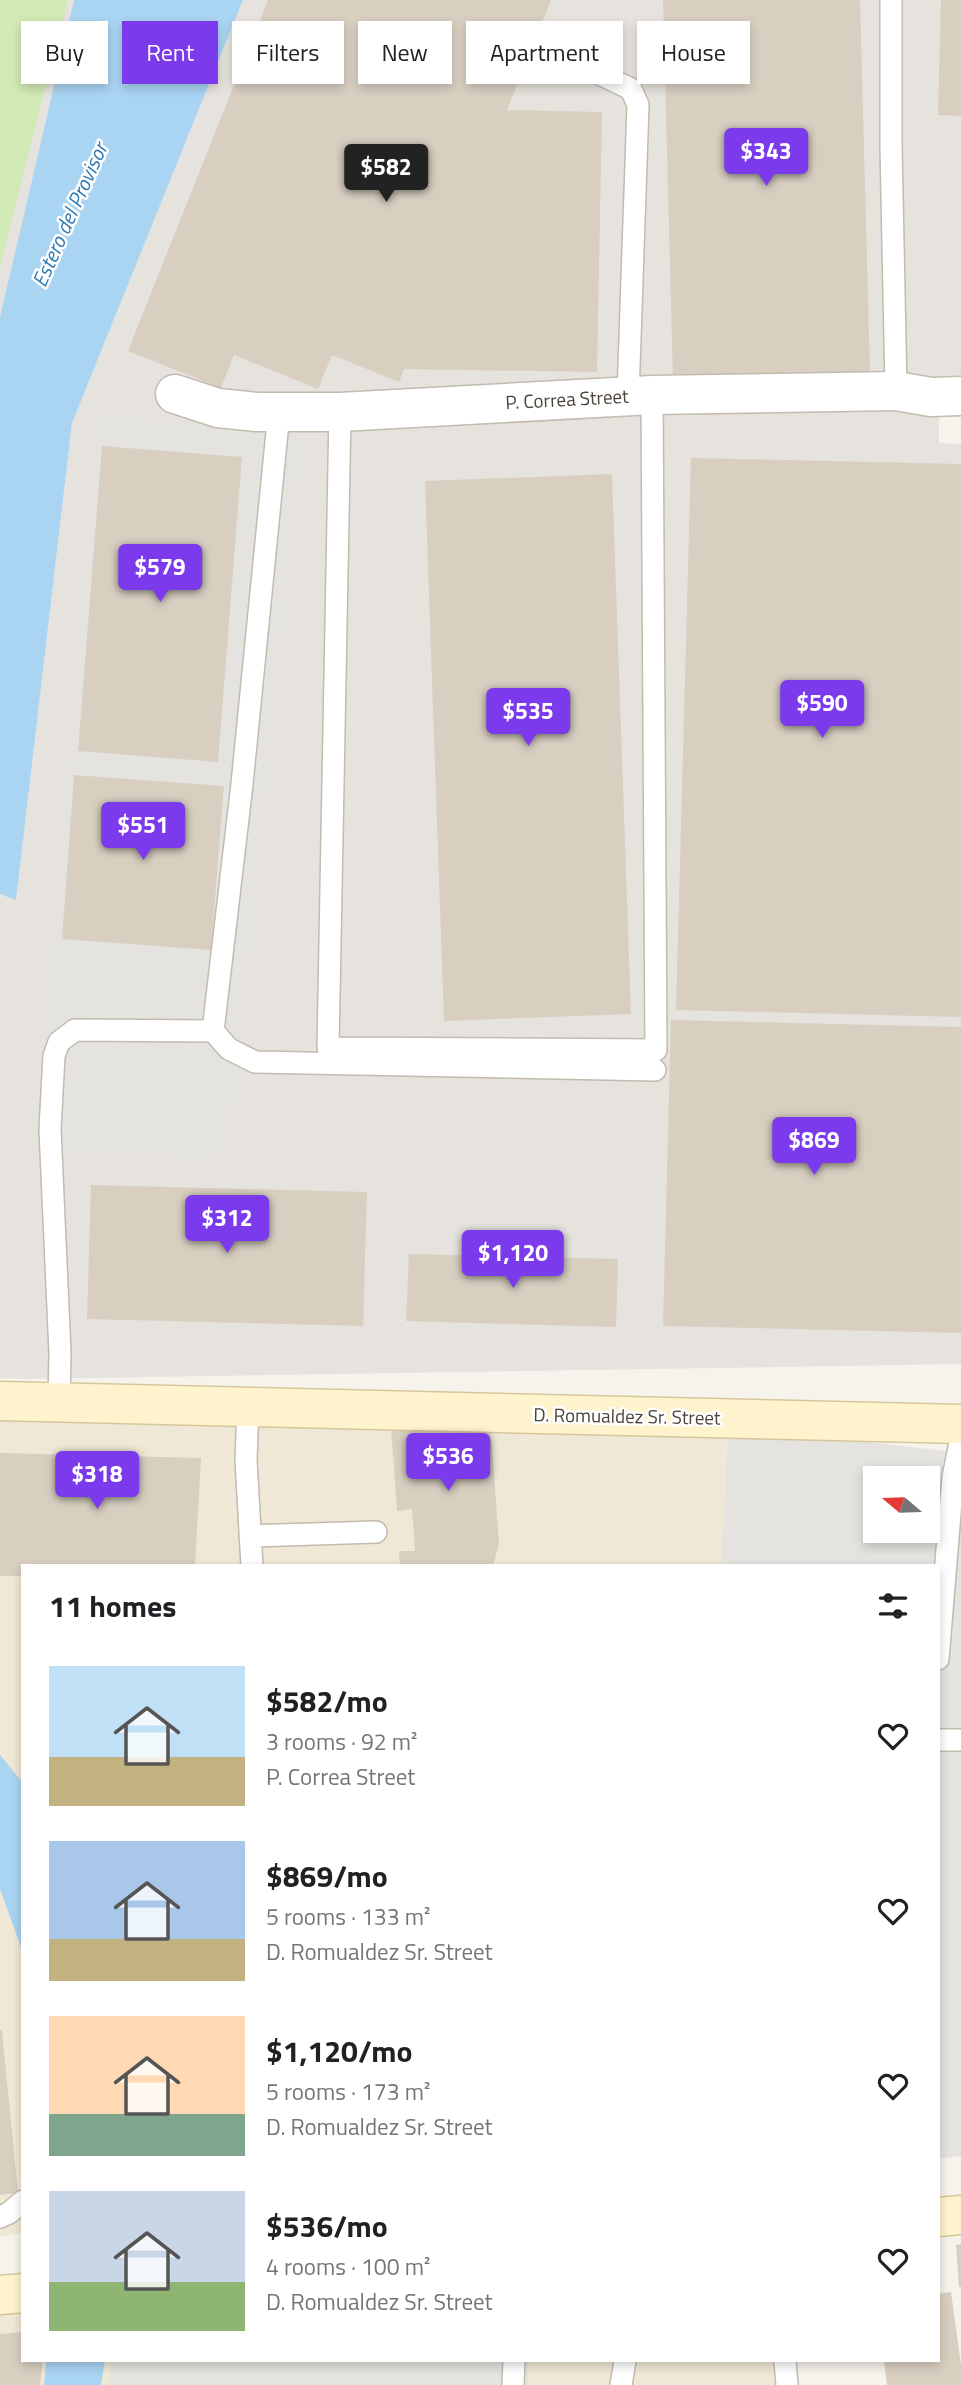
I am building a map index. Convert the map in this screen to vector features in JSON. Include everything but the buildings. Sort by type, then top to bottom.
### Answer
[{"type":"main road","name":"D. Romualdez Sr. Street","points":[[0,1401],[961,1423]]},
{"type":"main road","points":[[940,2217],[961,2215]]},
{"type":"street","name":"P. Correa Street","points":[[175,394],[218,408],[279,412],[340,412],[640,395],[896,391],[931,397],[961,396]]},
{"type":"lane","points":[[891,0],[896,391]]},
{"type":"lane","points":[[340,412],[328,1048],[656,1050],[640,395],[638,105],[631,89],[621,84]]},
{"type":"lane","points":[[279,412],[242,785],[214,1031],[229,1049],[255,1062],[655,1070]]},
{"type":"lane","points":[[59,1403],[60,1353],[50,1129],[54,1056],[58,1042],[75,1030],[214,1031]]},
{"type":"lane","points":[[248,1407],[246,1460],[252,1564]]},
{"type":"lane","points":[[940,1635],[953,1477],[961,1438]]},
{"type":"lane","points":[[250,1536],[376,1532]]},
{"type":"lane","points":[[940,1740],[961,1740]]},
{"type":"lane","points":[[0,2217],[21,2203]]},
{"type":"lane","points":[[513,2385],[514,2362]]},
{"type":"lane","points":[[621,2385],[625,2362]]},
{"type":"lane","points":[[785,2362],[787,2385]]},
{"type":"shaded area","points":[[0,0],[74,0],[69,21],[21,21],[21,84],[54,84],[0,317]]},
{"type":"shaded area","points":[[243,0],[961,0],[961,392],[939,393],[939,443],[961,444],[961,1364],[0,1378],[0,894],[16,899],[72,423],[209,84],[218,84],[218,62],[232,27],[232,84],[344,84],[344,21],[235,21]]},
{"type":"shaded area","points":[[99,416],[280,423],[305,431],[233,1139],[225,1152],[212,1159],[48,1155],[41,1147],[35,1129],[95,428]]},
{"type":"shaded area","points":[[0,1408],[728,1425],[721,1564],[21,1564],[21,2233],[0,2236]]},
{"type":"shaded area","points":[[728,1425],[961,1453],[961,2156],[940,2159],[940,1564],[721,1564]]},
{"type":"shaded area","points":[[21,2309],[21,2362],[46,2362],[44,2385],[0,2385],[0,2312]]},
{"type":"shaded area","points":[[105,2362],[773,2362],[775,2385],[101,2385]]},
{"type":"shaded area","points":[[112,2362],[528,2362],[528,2385],[108,2385]]},
{"type":"green space","points":[[0,0],[68,0],[63,21],[21,21],[21,84],[47,84],[0,266]]},
{"type":"water","name":"Estero del Provisor","points":[[74,0],[243,0],[235,21],[232,21],[218,62],[218,21],[122,21],[122,84],[209,84],[72,423],[16,900],[0,894],[0,317],[54,84],[108,84],[108,21],[69,21]]},
{"type":"water","points":[[0,1755],[21,1781],[21,1947],[0,1889]]},
{"type":"water","points":[[46,2362],[105,2362],[101,2385],[44,2385]]}]
